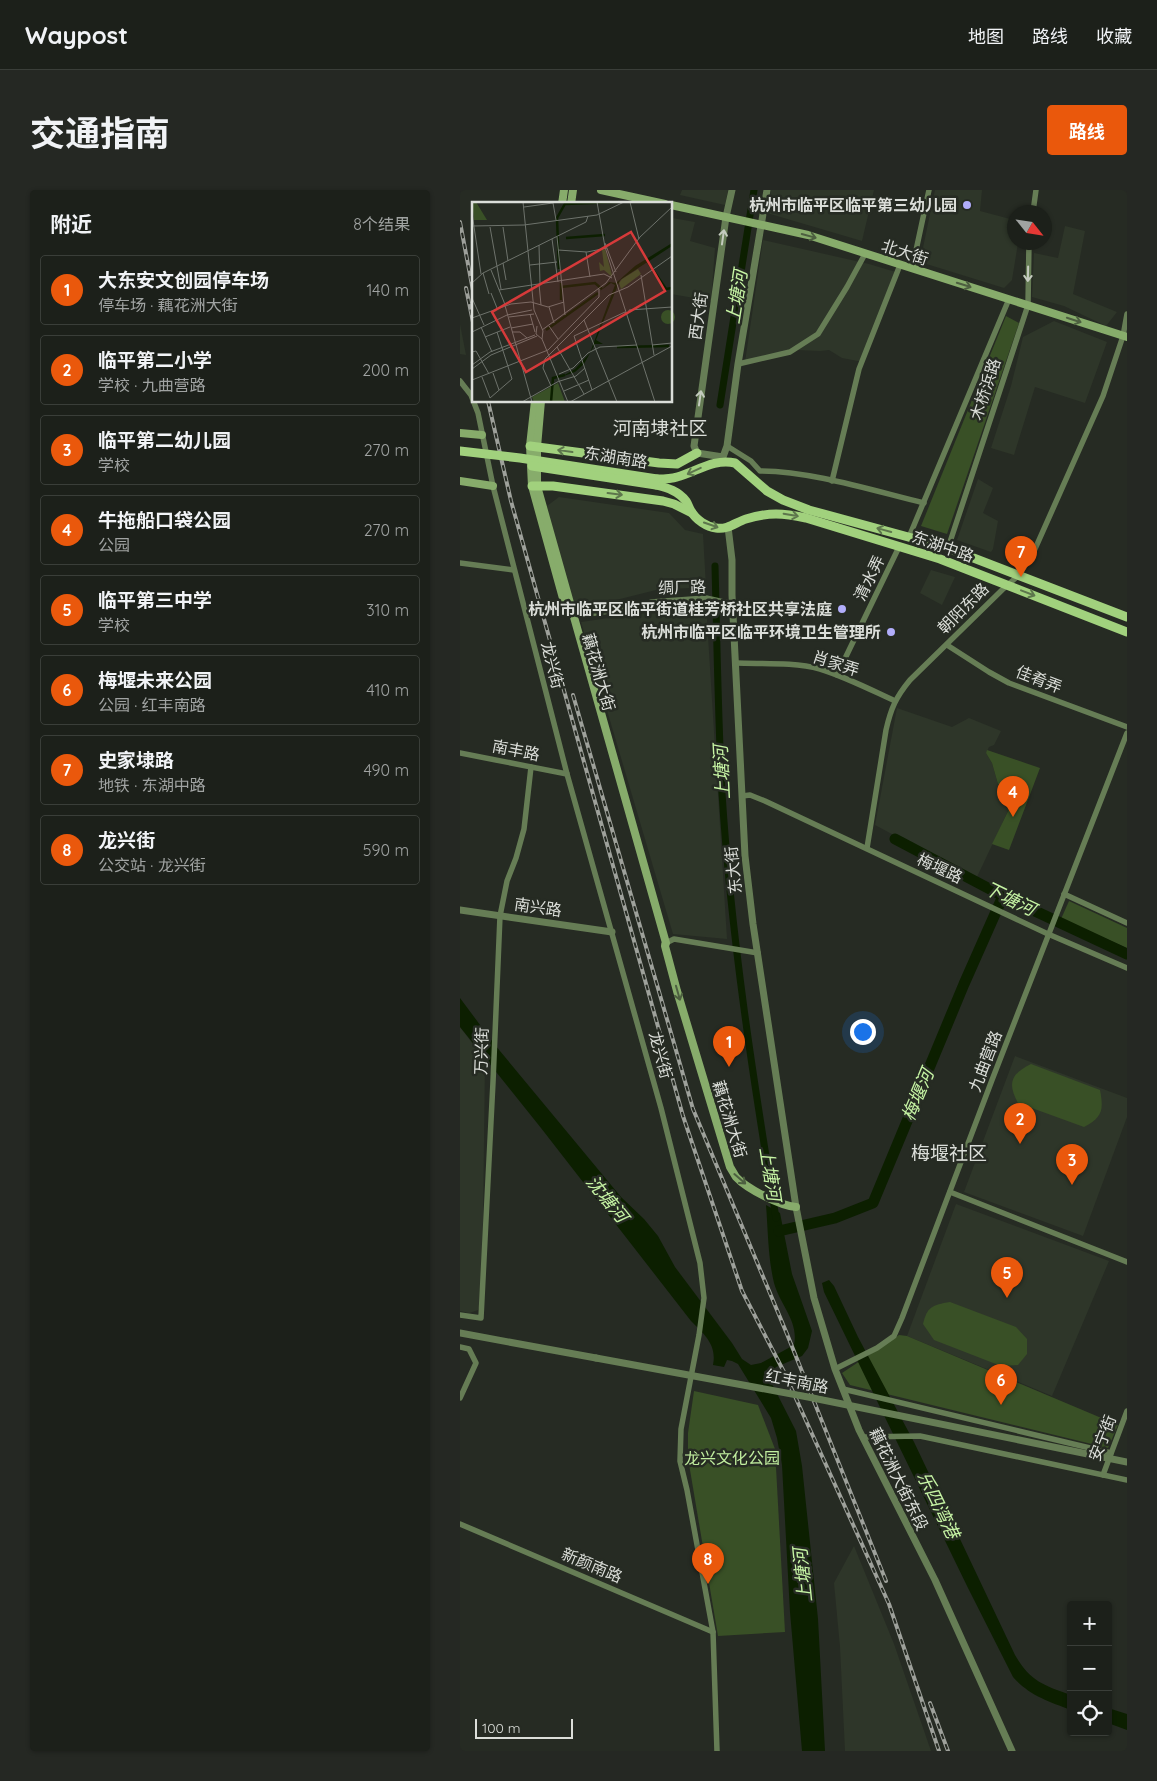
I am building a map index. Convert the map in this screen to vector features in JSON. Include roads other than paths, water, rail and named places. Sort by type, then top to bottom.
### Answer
[{"type":"main road","points":[[601,190],[656,202]]},
{"type":"main road","name":"北大街","points":[[672,205],[808,235],[1125,337]]},
{"type":"main road","name":"藕花洲大街","points":[[535,402],[534,486],[665,945]]},
{"type":"main road","name":"藕花洲大街","points":[[533,447],[541,402]]},
{"type":"main road","points":[[460,432],[482,435]]},
{"type":"main road","points":[[533,447],[676,464],[695,449]]},
{"type":"main road","name":"东湖南路","points":[[460,451],[520,458],[656,482],[669,488],[687,502],[692,513]]},
{"type":"main road","name":"东湖南路","points":[[460,456],[656,482],[675,478],[724,460]]},
{"type":"main road","name":"东湖中路","points":[[724,460],[735,462],[767,491],[809,510],[945,547],[1127,617]]},
{"type":"main road","points":[[460,482],[493,486]]},
{"type":"main road","points":[[534,486],[552,486],[663,501],[692,513],[700,521],[716,528],[728,527]]},
{"type":"main road","name":"藕花洲大街","points":[[534,486],[574,616],[680,1000],[730,1167],[737,1178],[760,1192],[787,1206],[796,1207]]},
{"type":"main road","name":"东湖中路","points":[[728,527],[743,520],[765,514],[786,513],[940,559],[1127,632]]},
{"type":"street","name":"西大街","points":[[695,449],[726,217],[732,190]]},
{"type":"street","points":[[695,449],[724,460],[728,446],[738,364],[768,190]]},
{"type":"street","points":[[912,269],[929,190]]},
{"type":"street","points":[[1034,205],[1036,190]]},
{"type":"street","name":"木桥浜路","points":[[950,542],[1028,305],[1029,250]]},
{"type":"street","points":[[738,364],[790,352],[818,334],[847,288],[865,254]]},
{"type":"street","points":[[832,481],[859,369],[900,265]]},
{"type":"street","points":[[909,537],[1009,299]]},
{"type":"street","name":"朝阳东路","points":[[866,848],[886,730],[890,712],[895,701],[910,680],[1019,575],[1035,549],[1103,396],[1125,337],[1127,314]]},
{"type":"street","name":"龙兴街","points":[[460,381],[472,398]]},
{"type":"street","name":"龙兴街","points":[[474,402],[478,413],[493,486],[514,570],[567,774],[661,1108],[700,1263],[704,1298],[681,1429],[680,1461],[713,1632],[717,1751]]},
{"type":"street","points":[[728,446],[751,461],[760,471],[777,471],[832,481],[924,503]]},
{"type":"street","name":"东大街","points":[[728,527],[732,560],[745,856],[796,1207]]},
{"type":"street","name":"清水弄","points":[[837,675],[899,547]]},
{"type":"street","points":[[460,563],[514,570]]},
{"type":"street","name":"绸厂路","points":[[574,616],[638,606],[650,602],[706,598],[733,604]]},
{"type":"street","name":"佳肴弄","points":[[946,644],[1009,683],[1127,727]]},
{"type":"street","name":"肖家弄","points":[[736,663],[798,666],[818,669],[837,675],[895,701]]},
{"type":"street","name":"九曲营路","points":[[835,1369],[877,1348],[894,1336],[1126,736]]},
{"type":"street","name":"南丰路","points":[[460,753],[567,774]]},
{"type":"street","name":"万兴街","points":[[460,1315],[481,1318],[500,916],[507,881],[524,829],[531,767]]},
{"type":"street","name":"梅堰路","points":[[742,796],[750,795],[765,801],[1019,920],[1127,968]]},
{"type":"street","points":[[1063,896],[1127,923]]},
{"type":"street","name":"南兴路","points":[[460,910],[612,932]]},
{"type":"street","points":[[665,945],[674,939],[758,953]]},
{"type":"street","points":[[950,1192],[1127,1262]]},
{"type":"street","name":"藕花洲大街东段","points":[[796,1207],[814,1298],[835,1369],[863,1437],[935,1580],[1012,1751]]},
{"type":"street","name":"红丰南路","points":[[460,1333],[808,1397],[1127,1462]]},
{"type":"street","points":[[460,1347],[469,1349],[476,1363],[460,1398]]},
{"type":"street","points":[[843,1389],[1111,1453]]},
{"type":"street","name":"安宁街","points":[[1103,1475],[1127,1411]]},
{"type":"street","points":[[863,1437],[920,1436],[1127,1480]]},
{"type":"street","name":"新颜南路","points":[[460,1524],[713,1632]]},
{"type":"water","name":"沈塘河","points":[[460,998],[495,1045],[621,1197],[644,1219],[658,1236],[675,1267],[742,1359],[751,1365],[761,1363],[794,1345],[794,1328],[777,1291],[772,1273],[766,1205],[780,1213],[792,1274],[812,1331],[808,1348],[802,1356],[776,1367],[771,1373],[770,1380],[796,1431],[802,1466],[818,1619],[825,1751],[802,1751],[790,1612],[782,1465],[771,1418],[738,1364],[727,1360],[724,1367],[713,1365],[713,1352],[709,1341],[691,1321],[460,1027]]},
{"type":"water","name":"乐四湾港","points":[[829,1280],[834,1286],[858,1337],[914,1442],[1015,1655],[1026,1671],[1038,1681],[1067,1693],[1067,1708],[1047,1701],[1026,1689],[1013,1677],[824,1292],[822,1283]]},
{"type":"water","points":[[1112,1709],[1127,1714],[1127,1730],[1112,1724]]},
{"type":"waterway","name":"上塘河","points":[[720,405],[754,190]]},
{"type":"waterway","name":"上塘河","points":[[715,566],[722,793],[726,847],[744,1007],[776,1218]]},
{"type":"waterway","name":"下塘河","points":[[895,839],[1003,896],[1127,954]]},
{"type":"waterway","name":"梅堰河","points":[[779,1231],[835,1218],[873,1203],[964,984],[1003,896]]},
{"type":"railway","points":[[460,222],[472,285]]},
{"type":"railway","points":[[466,288],[472,317]]},
{"type":"railway","points":[[488,402],[511,501],[683,1116],[742,1291],[784,1372],[889,1604],[939,1751]]},
{"type":"railway","points":[[573,695],[693,1109],[787,1334],[886,1581]]},
{"type":"railway","points":[[930,1703],[948,1751]]},
{"type":"place","name":"杭州市临平区临平第三幼儿园","points":[[967,205]]},
{"type":"place","name":"史家埭路","points":[[1021,577]]},
{"type":"place","name":"杭州市临平区临平街道桂芳桥社区共享法庭","points":[[842,609]]},
{"type":"place","name":"杭州市临平区临平环境卫生管理所","points":[[891,632]]},
{"type":"place","name":"牛拖船口袋公园","points":[[1013,817]]},
{"type":"place","name":"大东安文创园停车场","points":[[729,1067]]},
{"type":"place","name":"临平第二小学","points":[[1020,1144]]},
{"type":"place","name":"临平第二幼儿园","points":[[1072,1185]]},
{"type":"place","name":"临平第三中学","points":[[1007,1298]]},
{"type":"place","name":"梅堰未来公园","points":[[1001,1405]]},
{"type":"place","name":"龙兴街","points":[[708,1584]]},
{"type":"district","name":"河南埭社区","points":[[660,428]]},
{"type":"district","name":"梅堰社区","points":[[949,1153]]},
{"type":"park label","name":"龙兴文化公园","points":[[732,1458]]}]
